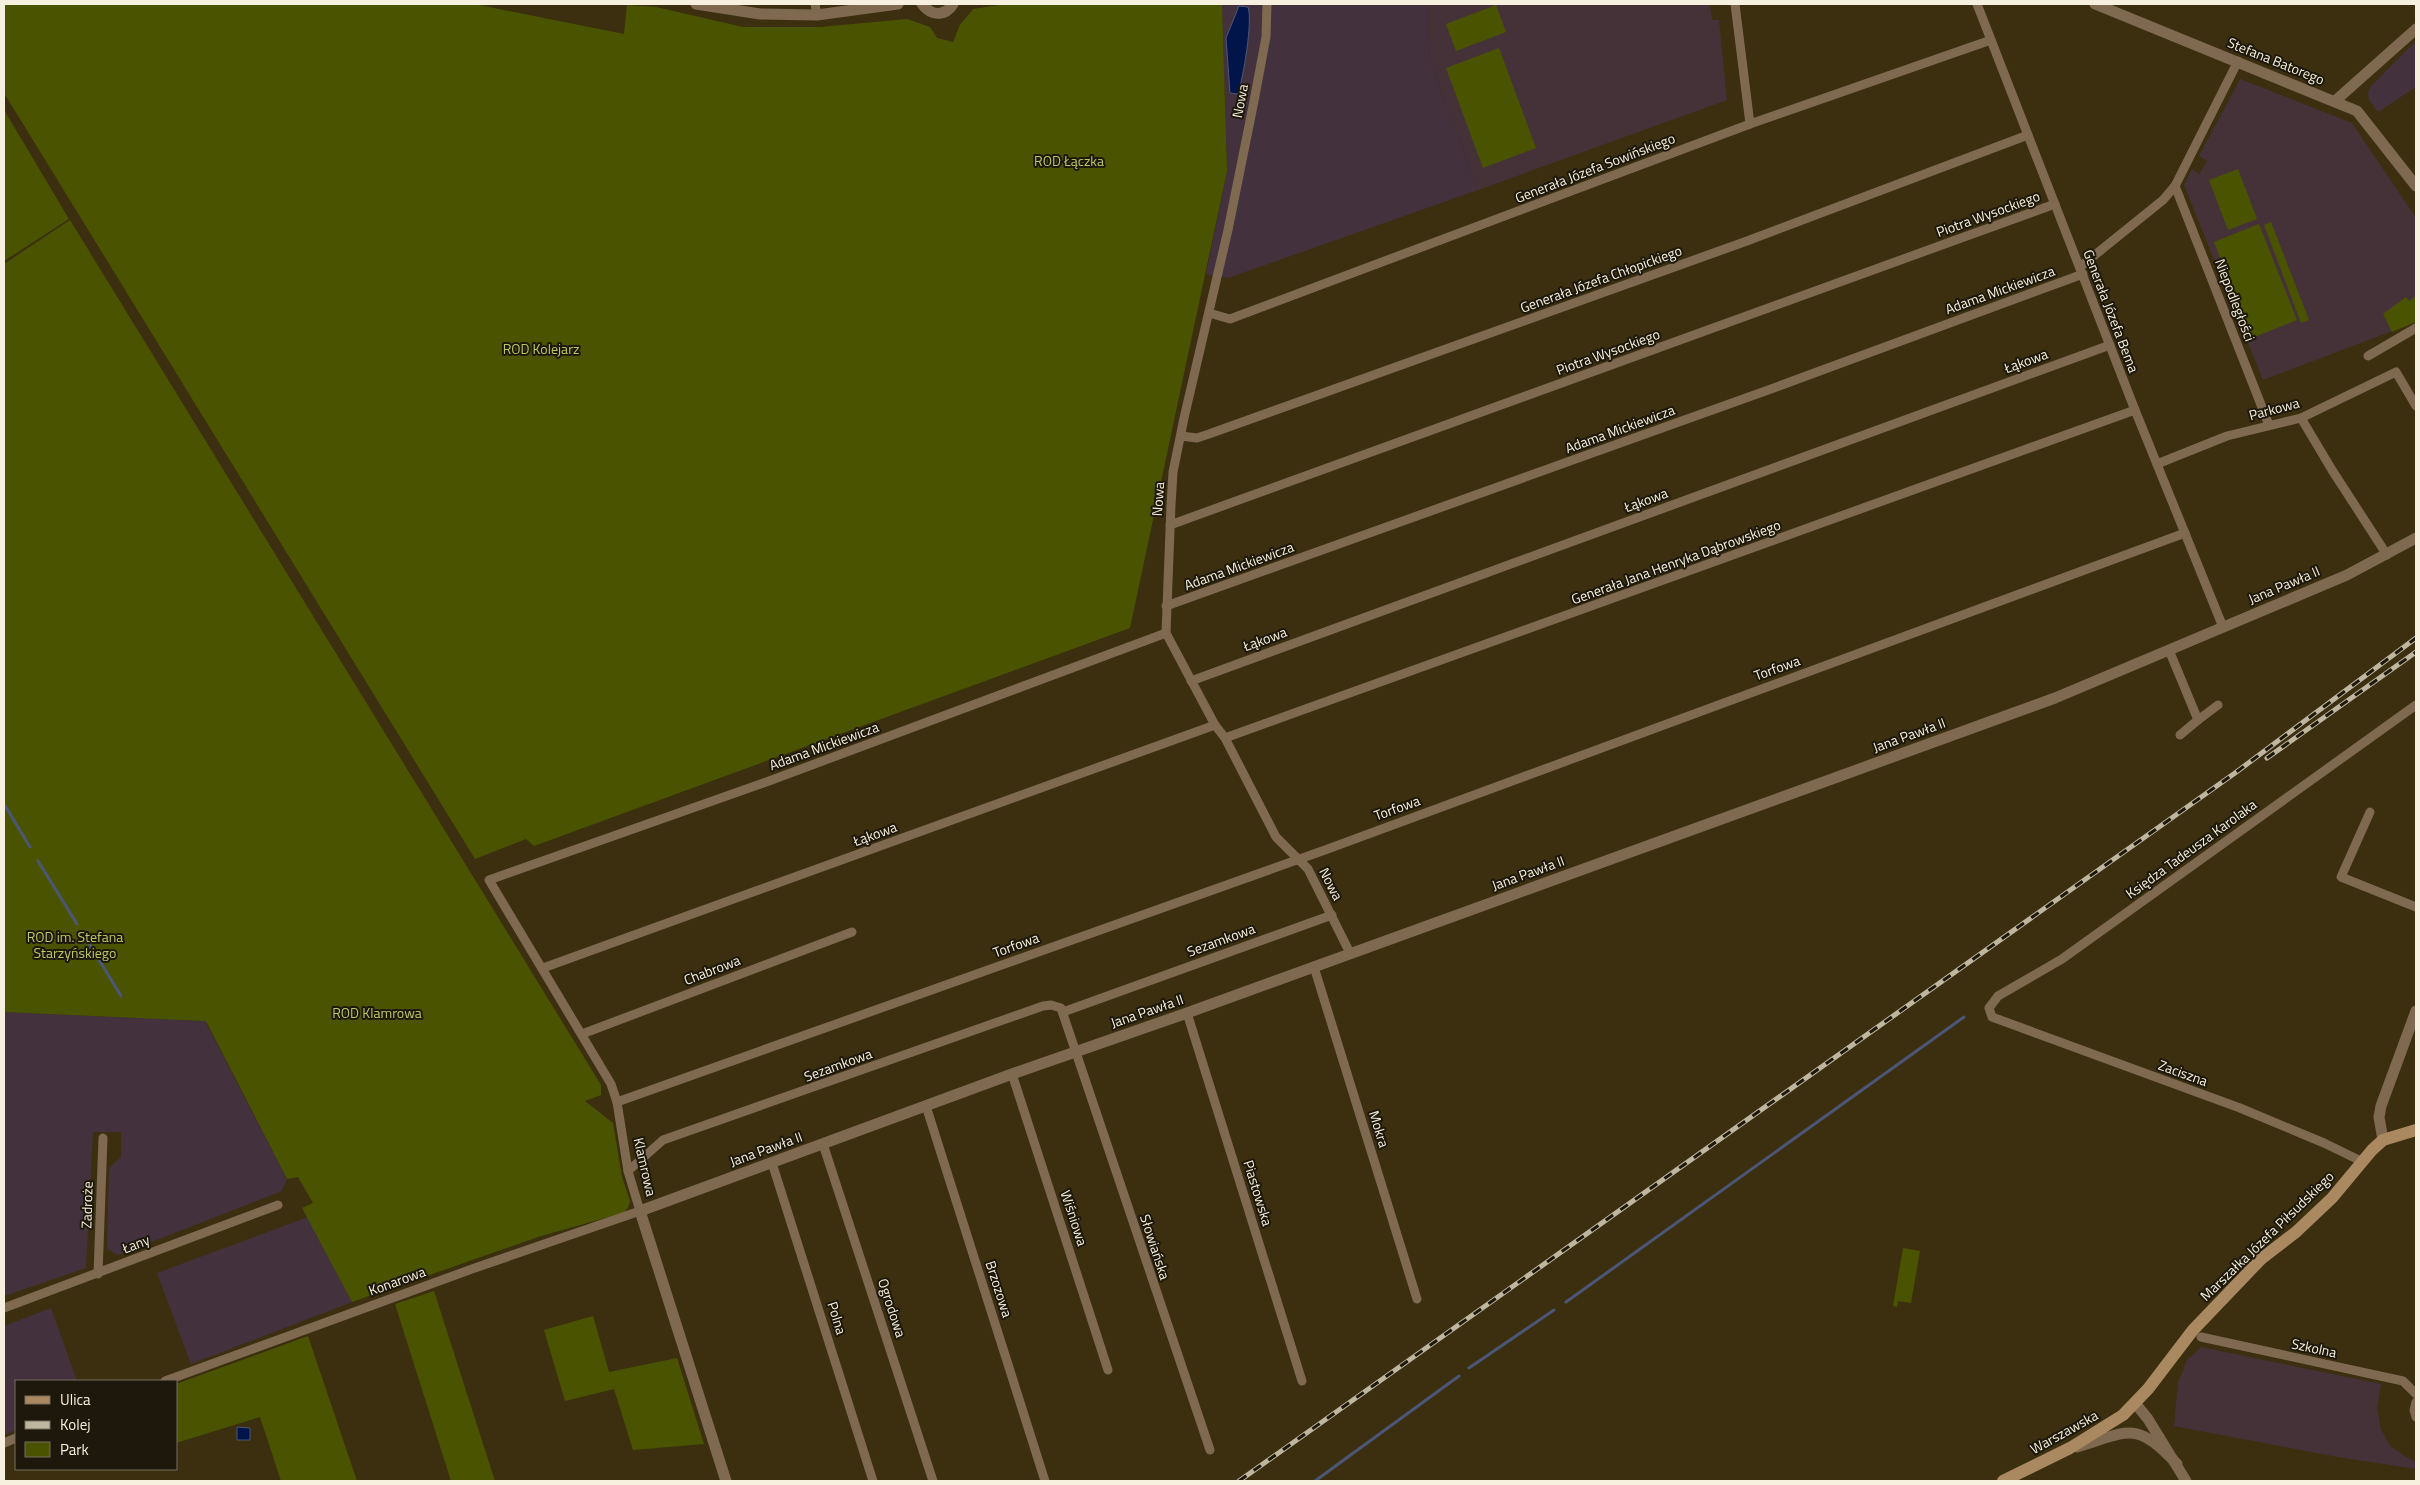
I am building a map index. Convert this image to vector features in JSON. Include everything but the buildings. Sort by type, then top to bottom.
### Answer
[{"type":"main road","points":[[2383,1140],[2416,1130]]},
{"type":"main road","name":"Marszałka Józefa Piłsudskiego","points":[[2135,1403],[2193,1330],[2259,1262],[2296,1232],[2332,1198],[2361,1162],[2383,1140]]},
{"type":"main road","name":"Warszawska","points":[[2003,1481],[2104,1429],[2135,1403]]},
{"type":"street","points":[[696,4],[760,14],[898,4]]},
{"type":"street","points":[[922,4],[926,9],[938,14],[944,12],[953,4]]},
{"type":"street","name":"Nowa","points":[[1267,4],[1262,63],[1173,472],[1166,633],[1215,725],[1225,738],[1276,837],[1308,868],[1350,953]]},
{"type":"street","points":[[1735,4],[1750,124]]},
{"type":"street","name":"Generała Józefa Bema","points":[[1977,4],[2135,410],[2223,627]]},
{"type":"street","name":"Stefana Batorego","points":[[2095,4],[2238,61],[2362,114],[2416,186]]},
{"type":"street","points":[[2335,101],[2416,29]]},
{"type":"street","name":"Generała Józefa Sowińskiego","points":[[1209,313],[1225,319],[1233,318],[1750,124],[1991,40]]},
{"type":"street","name":"Adama Mickiewicza","points":[[1166,606],[1771,389],[2082,271],[2163,200],[2175,186],[2238,61]]},
{"type":"street","name":"Generała Józefa Chłopickiego","points":[[1180,436],[1196,438],[1209,434],[1738,245],[2028,135]]},
{"type":"street","name":"Niepodległości","points":[[2175,186],[2269,425]]},
{"type":"street","name":"Piotra Wysockiego","points":[[1170,525],[2055,204]]},
{"type":"street","points":[[2368,356],[2416,328]]},
{"type":"street","name":"Łąkowa","points":[[1191,681],[2110,345]]},
{"type":"street","name":"Parkowa","points":[[2157,464],[2227,436],[2301,418],[2396,372],[2416,406]]},
{"type":"street","name":"Generała Jana Henryka Dąbrowskiego","points":[[1225,738],[2135,410]]},
{"type":"street","points":[[2301,418],[2387,555]]},
{"type":"street","name":"Torfowa","points":[[617,1102],[1298,858],[2185,533]]},
{"type":"street","name":"Jana Pawła II","points":[[640,1211],[1012,1074],[1187,1013],[2055,698],[2347,575],[2416,538]]},
{"type":"street","name":"Adama Mickiewicza","points":[[489,880],[769,781],[1166,633]]},
{"type":"street","points":[[2169,650],[2198,720]]},
{"type":"street","points":[[2180,735],[2218,705]]},
{"type":"street","name":"Księdza Tadeusza Karolaka","points":[[1992,1017],[1989,1008],[1998,996],[2062,959],[2416,705]]},
{"type":"street","name":"Łąkowa","points":[[543,968],[1215,725]]},
{"type":"street","points":[[2370,812],[2340,877],[2416,907]]},
{"type":"street","name":"Klamrowa","points":[[489,880],[611,1084],[617,1102],[628,1171],[726,1481]]},
{"type":"street","name":"Sezamkowa","points":[[628,1171],[663,1140],[1043,1006],[1056,1006],[1063,1012],[1332,915]]},
{"type":"street","name":"Chabrowa","points":[[582,1034],[852,932]]},
{"type":"street","name":"Mokra","points":[[1314,966],[1417,1299]]},
{"type":"street","points":[[2383,1140],[2379,1117],[2381,1106],[2416,1011]]},
{"type":"street","points":[[1063,1012],[1077,1052]]},
{"type":"street","name":"Piastowska","points":[[1187,1013],[1302,1381]]},
{"type":"street","name":"Zaciszna","points":[[1992,1017],[2240,1108],[2324,1143],[2361,1162]]},
{"type":"street","name":"Słowiańska","points":[[1077,1052],[1210,1450]]},
{"type":"street","name":"Wiśniowa","points":[[1012,1074],[1108,1370]]},
{"type":"street","name":"Brzozowa","points":[[926,1106],[1045,1481]]},
{"type":"street","name":"Zadroże","points":[[98,1274],[103,1138]]},
{"type":"street","name":"Ogrodowa","points":[[823,1144],[932,1481]]},
{"type":"street","name":"Polna","points":[[772,1163],[873,1481]]},
{"type":"street","name":"Łany","points":[[4,1308],[98,1274],[278,1204]]},
{"type":"street","name":"Konarowa","points":[[168,1380],[472,1269],[640,1211]]},
{"type":"street","name":"Szkolna","points":[[2202,1337],[2403,1381],[2416,1394]]},
{"type":"street","points":[[2416,1402],[2414,1410],[2416,1417]]},
{"type":"street","points":[[2135,1403],[2177,1464],[2186,1481]]},
{"type":"street","points":[[2070,1448],[2119,1434],[2135,1433],[2151,1440],[2177,1464]]},
{"type":"shaded area","points":[[1222,4],[1427,4],[1430,60],[1478,190],[1228,278],[1206,274],[1227,171]]},
{"type":"shaded area","points":[[1427,4],[1707,4],[1710,6],[1712,20],[1719,20],[1727,100],[1478,190],[1430,60]]},
{"type":"shaded area","points":[[1239,6],[1248,7],[1249,25],[1245,63],[1238,94],[1230,93],[1226,38]]},
{"type":"shaded area","points":[[2416,41],[2416,87],[2378,112],[2369,100],[2368,92],[2370,87]]},
{"type":"shaded area","points":[[2240,79],[2352,123],[2416,218],[2416,322],[2263,380],[2184,185],[2192,169],[2199,174],[2207,161],[2199,156]]},
{"type":"shaded area","points":[[4,1012],[205,1021],[287,1179],[282,1191],[118,1255],[107,1249],[109,1171],[110,1167],[121,1157],[121,1132],[93,1132],[86,1268],[4,1296]]},
{"type":"shaded area","points":[[308,1217],[352,1302],[191,1364],[157,1273]]},
{"type":"shaded area","points":[[51,1308],[77,1380],[15,1380],[15,1430],[4,1435],[4,1326]]},
{"type":"shaded area","points":[[2201,1347],[2381,1384],[2377,1408],[2381,1430],[2390,1446],[2416,1462],[2416,1469],[2338,1457],[2174,1426],[2178,1383],[2187,1360]]},
{"type":"shaded area","points":[[237,1427],[250,1428],[250,1440],[237,1440]]},
{"type":"green space","name":"ROD Kolejarz","points":[[4,4],[474,4],[624,34],[627,5],[656,7],[743,27],[820,27],[907,19],[930,27],[937,38],[953,42],[960,25],[973,9],[1006,4],[1222,4],[1227,171],[1130,628],[534,846],[526,839],[475,859],[4,93]]},
{"type":"green space","points":[[1496,5],[1506,32],[1456,51],[1446,24]]},
{"type":"green space","points":[[1499,48],[1536,148],[1483,168],[1446,68]]},
{"type":"green space","points":[[4,110],[69,219],[4,261]]},
{"type":"green space","points":[[2238,169],[2257,219],[2228,230],[2209,180]]},
{"type":"green space","name":"ROD Klamrowa","points":[[70,220],[601,1085],[601,1095],[585,1101],[613,1123],[622,1177],[630,1201],[628,1208],[623,1213],[541,1236],[352,1302],[302,1208],[313,1203],[298,1177],[287,1179],[205,1021],[4,1012],[4,264]]},
{"type":"green space","points":[[2271,222],[2309,320],[2301,323],[2264,225]]},
{"type":"green space","points":[[2259,224],[2297,320],[2252,338],[2214,242]]},
{"type":"green space","points":[[2416,296],[2416,322],[2392,332],[2383,314],[2406,297],[2409,301]]},
{"type":"green space","points":[[1903,1248],[1920,1251],[1911,1303],[1898,1301],[1897,1307],[1893,1306]]},
{"type":"green space","points":[[434,1291],[495,1481],[451,1481],[395,1304]]},
{"type":"green space","points":[[593,1316],[609,1372],[677,1358],[704,1444],[633,1450],[614,1389],[565,1401],[544,1330]]},
{"type":"green space","points":[[308,1336],[357,1481],[281,1481],[260,1417],[178,1442],[178,1383]]},
{"type":"waterway","points":[[4,804],[30,847]]},
{"type":"waterway","points":[[38,861],[77,924]]},
{"type":"waterway","points":[[87,940],[121,996]]},
{"type":"waterway","points":[[1566,1302],[1964,1017]]},
{"type":"waterway","points":[[1469,1368],[1554,1310]]},
{"type":"waterway","points":[[1315,1481],[1459,1376]]},
{"type":"railway","points":[[1239,1481],[2235,773],[2416,638]]},
{"type":"railway","points":[[2267,758],[2416,652]]},
{"type":"park label","name":"ROD Łączka","points":[[1069,161]]},
{"type":"park label","name":"ROD im. Stefana Starzyńskiego","points":[[75,946]]}]
